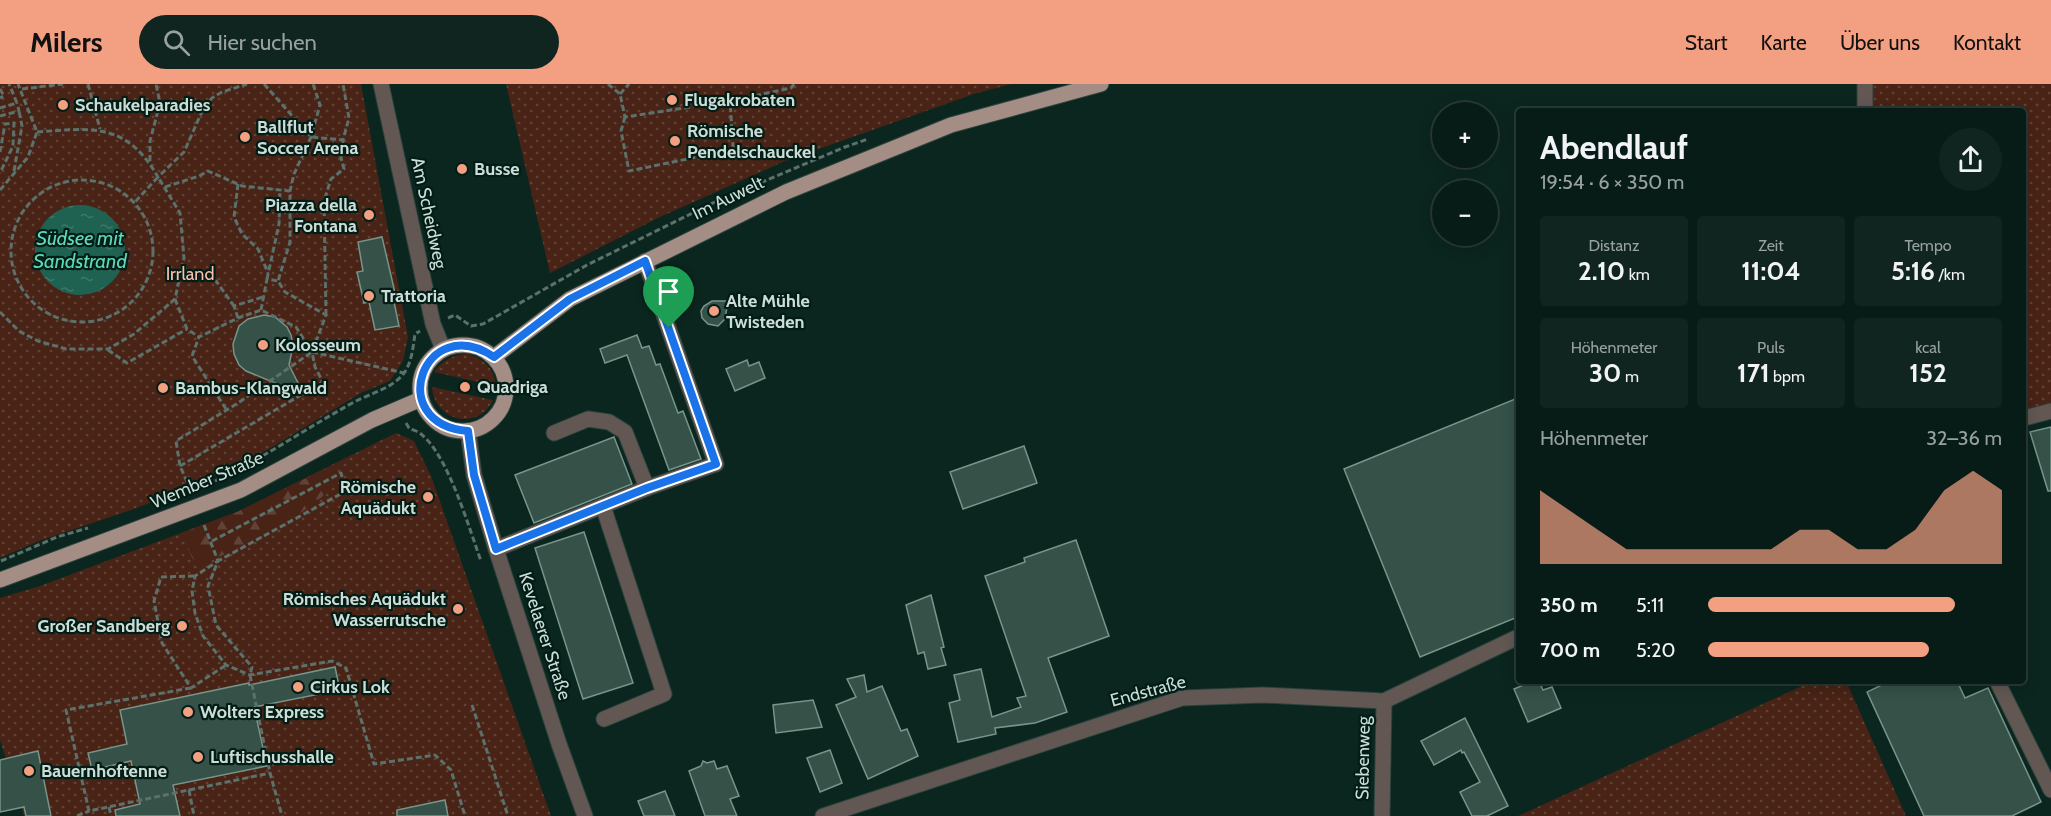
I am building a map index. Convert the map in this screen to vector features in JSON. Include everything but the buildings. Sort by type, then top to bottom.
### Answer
[{"type":"main road","name":"Im Auwelt","points":[[494,357],[570,299],[786,192],[951,125],[1101,84]]},
{"type":"main road","points":[[455,345],[481,348],[494,357],[502,368],[506,381],[506,396],[492,420],[468,431],[449,428],[432,418],[421,399],[420,386],[423,372],[430,359],[443,349],[455,345]]},
{"type":"main road","name":"Wember Straße","points":[[0,580],[241,490],[372,420],[421,399]]},
{"type":"street","name":"Am Scheidweg","points":[[381,84],[433,324],[443,349]]},
{"type":"street","points":[[1865,84],[1865,108]]},
{"type":"street","points":[[496,549],[647,488],[716,464],[645,261]]},
{"type":"street","points":[[2026,417],[2051,411]]},
{"type":"street","points":[[554,433],[588,419],[609,422],[625,432],[647,488]]},
{"type":"street","name":"Kevelaerer Straße","points":[[468,431],[474,475],[496,549],[559,744],[585,816]]},
{"type":"street","points":[[603,506],[664,694],[604,719]]},
{"type":"street","name":"Endstraße","points":[[822,816],[1182,698],[1263,695],[1384,701],[1516,638]]},
{"type":"street","points":[[1998,684],[2051,790]]},
{"type":"street","name":"Siebenweg","points":[[1382,816],[1384,701]]},
{"type":"path","points":[[9,84],[17,103],[22,126],[14,171]]},
{"type":"path","points":[[0,190],[14,171],[28,158],[37,132],[22,89],[18,84]]},
{"type":"path","points":[[22,89],[63,84]]},
{"type":"path","points":[[88,84],[100,129]]},
{"type":"path","points":[[150,162],[150,141],[160,103],[156,84]]},
{"type":"path","points":[[135,202],[184,152],[204,107],[212,98],[222,92],[248,84]]},
{"type":"path","points":[[264,84],[311,137],[344,140]]},
{"type":"path","points":[[278,281],[290,242],[290,191],[294,174],[311,137],[320,105],[313,84]]},
{"type":"path","points":[[187,482],[180,466],[176,441],[312,352],[326,315],[324,201],[331,179],[344,169],[341,158],[349,118],[343,84]]},
{"type":"path","points":[[608,84],[620,94],[625,117],[621,131],[629,171],[731,150],[733,147],[730,101]]},
{"type":"path","points":[[620,94],[629,84]]},
{"type":"path","points":[[625,117],[730,101],[791,88],[794,84]]},
{"type":"path","points":[[0,89],[4,96],[0,98]]},
{"type":"path","points":[[0,108],[17,103]]},
{"type":"path","points":[[0,116],[19,111]]},
{"type":"path","points":[[0,152],[3,146],[5,124],[14,123],[13,146],[0,173]]},
{"type":"path","points":[[37,132],[100,129],[120,137],[150,162],[180,213],[184,258],[175,298],[187,329],[199,337]]},
{"type":"path","points":[[165,187],[208,171],[238,184],[290,191]]},
{"type":"path","points":[[81,179],[110,184],[135,202],[150,228],[153,257],[145,286],[125,308],[98,321],[68,321],[40,310],[20,288],[11,259],[13,230],[28,203],[52,185],[81,179]]},
{"type":"path","points":[[238,184],[234,217],[242,234],[258,249],[268,273]]},
{"type":"path","points":[[261,310],[279,224],[280,191]]},
{"type":"path","points":[[181,267],[216,281],[234,306],[238,318]]},
{"type":"path","points":[[267,279],[278,281],[285,292],[326,315]]},
{"type":"path","points":[[234,306],[263,297]]},
{"type":"path","points":[[0,312],[19,331],[38,341],[66,349],[108,349],[134,334],[175,298]]},
{"type":"path","points":[[180,466],[323,382],[315,367],[312,352],[296,327],[261,310],[238,318],[199,337],[192,356],[226,409]]},
{"type":"path","points":[[108,349],[127,363],[187,329]]},
{"type":"path","points":[[312,352],[404,373]]},
{"type":"path","points":[[206,485],[262,458],[355,402],[390,386],[408,428],[421,433],[438,454],[482,564]]},
{"type":"path","points":[[191,688],[162,643],[154,600],[161,577],[195,576],[346,490],[341,473],[212,541]]},
{"type":"path","points":[[204,525],[218,561],[208,586],[216,625],[252,667],[250,675],[270,773],[282,816]]},
{"type":"path","points":[[0,561],[57,537],[88,528]]},
{"type":"path","points":[[195,576],[192,591],[195,613],[203,636],[226,665],[250,675],[332,661],[346,668],[374,764],[435,755],[451,770],[465,816]]},
{"type":"path","points":[[89,811],[66,710],[191,688],[226,665]]},
{"type":"path","points":[[472,705],[508,816]]},
{"type":"path","points":[[77,816],[89,811],[270,773]]},
{"type":"path","points":[[189,790],[194,816]]},
{"type":"path","points":[[110,807],[111,816]]},
{"type":"green space","name":"Irrland","points":[[0,84],[361,84],[408,337],[403,361],[390,381],[361,393],[269,449],[189,488],[39,541],[0,558]]},
{"type":"green space","points":[[506,84],[1011,84],[974,94],[785,161],[660,217],[550,273]]},
{"type":"green space","points":[[1866,84],[2051,84],[2051,411],[2026,417],[2026,108],[1868,108]]},
{"type":"green space","points":[[467,354],[487,365],[493,374],[496,386],[434,372],[448,359]]},
{"type":"green space","points":[[432,387],[493,400],[486,410],[477,416],[468,419],[458,418],[440,408]]},
{"type":"green space","points":[[396,433],[414,441],[431,476],[551,816],[24,816],[0,740],[0,598],[40,586],[237,512]]},
{"type":"green space","points":[[335,464],[331,487],[308,508],[247,544],[227,553],[197,564],[192,557],[188,549],[186,531],[237,512]]},
{"type":"green space","points":[[1806,684],[1847,684],[1906,816],[1518,816]]},
{"type":"water","name":"Südsee mit Sandstrand","points":[[71,205],[89,205],[105,212],[118,225],[125,241],[125,259],[118,275],[105,288],[89,295],[71,295],[55,288],[42,275],[35,259],[35,241],[42,225],[55,212]]},
{"type":"place","name":"Flugakrobaten","points":[[672,100]]},
{"type":"place","name":"Schaukelparadies","points":[[63,105]]},
{"type":"place","name":"Ballflut Soccer Arena","points":[[245,137]]},
{"type":"place","name":"Römische Pendelschauckel","points":[[675,141]]},
{"type":"place","name":"Busse","points":[[462,169]]},
{"type":"place","name":"Piazza della Fontana","points":[[369,215]]},
{"type":"place","name":"Trattoria","points":[[369,296]]},
{"type":"place","name":"Alte Mühle Twisteden","points":[[714,311]]},
{"type":"place","name":"Kolosseum","points":[[263,345]]},
{"type":"place","name":"Quadriga","points":[[465,387]]},
{"type":"place","name":"Bambus-Klangwald","points":[[163,388]]},
{"type":"place","name":"Römische Aquädukt","points":[[428,497]]},
{"type":"place","name":"Römisches Aquädukt Wasserrutsche","points":[[458,609]]},
{"type":"place","name":"Großer Sandberg","points":[[182,626]]},
{"type":"place","name":"Cirkus Lok","points":[[298,687]]},
{"type":"place","name":"Wolters Express","points":[[188,712]]},
{"type":"place","name":"Luftischusshalle","points":[[198,757]]},
{"type":"place","name":"Bauernhoftenne","points":[[29,771]]},
{"type":"route","points":[[645,261],[669,328],[716,464],[647,488],[496,549],[474,475],[468,431],[440,424],[432,418],[421,399],[420,386],[423,372],[430,359],[443,349],[455,345],[481,348],[494,357],[570,299],[645,261]]}]
